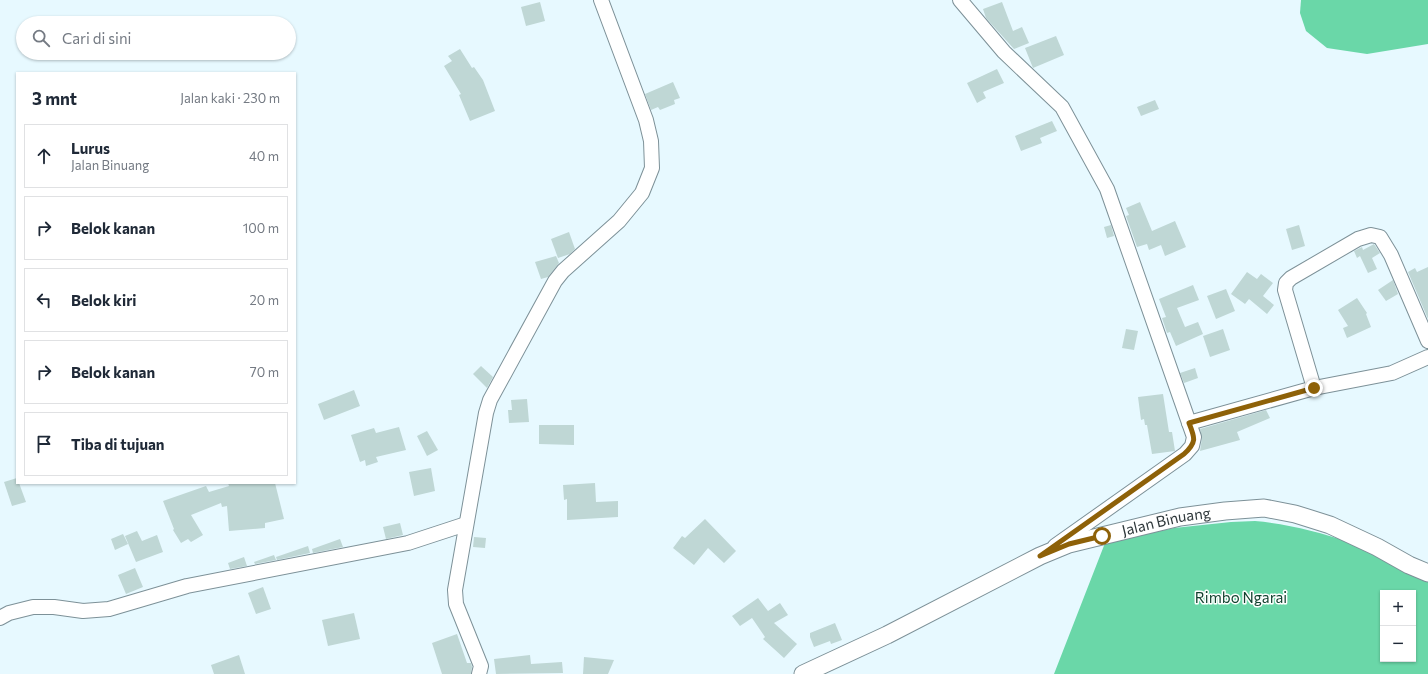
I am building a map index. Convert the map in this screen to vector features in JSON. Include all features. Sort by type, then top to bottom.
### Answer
[{"type":"main road","name":"Jalan Binuang","points":[[803,674],[887,634],[1040,556],[1069,544],[1180,517],[1225,510],[1264,508],[1295,514],[1330,525],[1428,573]]},
{"type":"street","points":[[479,674],[481,666],[456,604],[455,590],[486,413],[490,400],[555,281],[563,271],[619,221],[642,193],[652,168],[651,141],[646,120],[601,0]]},
{"type":"street","points":[[960,0],[1004,52],[1062,107],[1107,189],[1194,437],[1192,446],[1184,454],[1040,556]]},
{"type":"street","points":[[1314,388],[1286,290],[1286,283],[1291,278],[1358,239],[1371,235],[1380,237],[1391,255],[1428,341]]},
{"type":"street","points":[[1189,423],[1314,388],[1392,373],[1428,357]]},
{"type":"street","points":[[0,618],[9,613],[33,607],[54,607],[83,611],[109,609],[187,586],[408,542],[466,524]]},
{"type":"green space","points":[[1301,0],[1428,0],[1428,44],[1367,54],[1327,48],[1306,31],[1300,13]]},
{"type":"green space","name":"Rimbo Ngarai","points":[[1255,521],[1277,524],[1321,533],[1428,571],[1428,674],[1054,674],[1105,543],[1174,528]]},
{"type":"building","points":[[540,2],[545,21],[526,26],[521,7]]},
{"type":"building","points":[[1002,2],[1013,31],[1022,27],[1029,43],[1014,49],[986,18],[983,9]]},
{"type":"building","points":[[1056,36],[1064,55],[1033,68],[1025,48]]},
{"type":"building","points":[[460,49],[472,68],[474,67],[483,80],[495,111],[470,121],[459,95],[461,94],[444,66],[452,61],[448,56]]},
{"type":"building","points":[[997,69],[1004,83],[983,92],[986,98],[977,103],[967,83]]},
{"type":"building","points":[[673,82],[680,98],[674,100],[675,104],[660,110],[658,107],[651,110],[645,94]]},
{"type":"building","points":[[1155,100],[1159,109],[1141,116],[1137,107]]},
{"type":"building","points":[[1052,121],[1057,131],[1040,138],[1042,143],[1021,151],[1015,136]]},
{"type":"building","points":[[1140,202],[1152,231],[1175,221],[1186,247],[1165,256],[1161,245],[1149,250],[1147,244],[1137,247],[1126,216],[1129,215],[1126,208]]},
{"type":"building","points":[[1111,225],[1114,236],[1107,238],[1104,227]]},
{"type":"building","points":[[1299,225],[1305,246],[1292,250],[1286,229]]},
{"type":"building","points":[[569,232],[575,249],[570,254],[558,258],[551,239]]},
{"type":"building","points":[[1374,244],[1380,253],[1372,258],[1377,269],[1368,273],[1360,256],[1357,258],[1354,251],[1362,247],[1363,250]]},
{"type":"building","points":[[556,256],[559,263],[548,277],[541,279],[535,262]]},
{"type":"building","points":[[1428,267],[1428,319],[1408,272],[1415,268],[1417,272]]},
{"type":"building","points":[[1247,272],[1257,279],[1261,274],[1273,283],[1263,296],[1274,305],[1267,314],[1249,299],[1245,304],[1231,294]]},
{"type":"building","points":[[1393,280],[1398,294],[1386,301],[1378,290]]},
{"type":"building","points":[[1193,285],[1199,300],[1177,308],[1185,327],[1198,322],[1203,334],[1176,346],[1170,332],[1167,333],[1162,318],[1166,317],[1159,299]]},
{"type":"building","points":[[1226,289],[1235,311],[1216,319],[1207,296]]},
{"type":"building","points":[[1357,298],[1367,313],[1366,314],[1371,327],[1347,338],[1343,328],[1348,326],[1338,310]]},
{"type":"building","points":[[1126,329],[1138,331],[1134,350],[1122,348]]},
{"type":"building","points":[[1223,329],[1230,350],[1210,357],[1203,336]]},
{"type":"building","points":[[481,366],[493,377],[487,388],[473,374]]},
{"type":"building","points":[[1195,368],[1198,378],[1184,383],[1180,373]]},
{"type":"building","points":[[354,390],[360,406],[324,420],[318,404]]},
{"type":"building","points":[[1163,394],[1169,432],[1172,432],[1175,451],[1152,454],[1147,425],[1145,425],[1144,419],[1141,420],[1138,397]]},
{"type":"building","points":[[527,399],[529,422],[509,423],[508,410],[512,410],[511,400]]},
{"type":"building","points":[[1266,410],[1270,418],[1237,432],[1240,440],[1200,451],[1202,438],[1200,429]]},
{"type":"building","points":[[539,425],[574,425],[574,445],[539,444]]},
{"type":"building","points":[[399,427],[406,450],[376,457],[378,462],[366,466],[365,460],[360,462],[351,435],[374,428],[376,433]]},
{"type":"building","points":[[427,431],[438,450],[427,456],[417,436]]},
{"type":"building","points":[[431,468],[435,491],[414,496],[409,472]]},
{"type":"building","points":[[16,478],[16,484],[19,484],[26,502],[12,506],[4,482]]},
{"type":"building","points":[[595,483],[596,502],[618,501],[618,517],[567,520],[567,499],[564,500],[563,485]]},
{"type":"building","points":[[228,484],[275,484],[284,519],[265,523],[265,528],[229,531],[227,506],[222,507],[221,503],[191,515],[203,535],[191,542],[188,539],[181,543],[173,530],[174,529],[163,501],[206,486],[209,492],[229,486]]},
{"type":"building","points":[[705,519],[736,551],[724,563],[708,548],[694,565],[673,548],[682,536],[685,538]]},
{"type":"building","points":[[400,523],[403,535],[386,539],[383,527]]},
{"type":"building","points":[[137,531],[142,541],[157,535],[163,552],[136,562],[125,536]]},
{"type":"building","points":[[123,534],[128,544],[115,550],[111,539]]},
{"type":"building","points":[[474,537],[486,538],[485,548],[473,547]]},
{"type":"building","points":[[340,539],[343,547],[313,553],[312,549]]},
{"type":"building","points":[[308,546],[310,553],[277,560],[276,557]]},
{"type":"building","points":[[274,555],[276,560],[255,564],[254,562]]},
{"type":"building","points":[[244,557],[247,566],[230,569],[228,563]]},
{"type":"building","points":[[135,568],[143,587],[126,594],[118,575]]},
{"type":"building","points":[[263,587],[271,609],[256,614],[248,593]]},
{"type":"building","points":[[758,598],[768,611],[780,603],[788,615],[774,623],[797,644],[784,658],[763,639],[765,637],[752,618],[740,626],[732,616]]},
{"type":"building","points":[[354,613],[360,639],[328,646],[322,620]]},
{"type":"building","points":[[835,623],[842,640],[831,644],[830,641],[814,647],[810,633]]},
{"type":"building","points":[[457,634],[467,663],[471,663],[471,674],[442,674],[432,643]]},
{"type":"building","points":[[239,655],[245,674],[214,674],[211,665]]},
{"type":"building","points":[[530,655],[531,664],[562,662],[563,673],[496,674],[494,659]]},
{"type":"building","points":[[584,657],[614,660],[608,674],[583,674]]},
{"type":"route","points":[[1102,536],[1069,544],[1040,556],[1184,454],[1192,446],[1194,437],[1189,423],[1314,388]]}]
